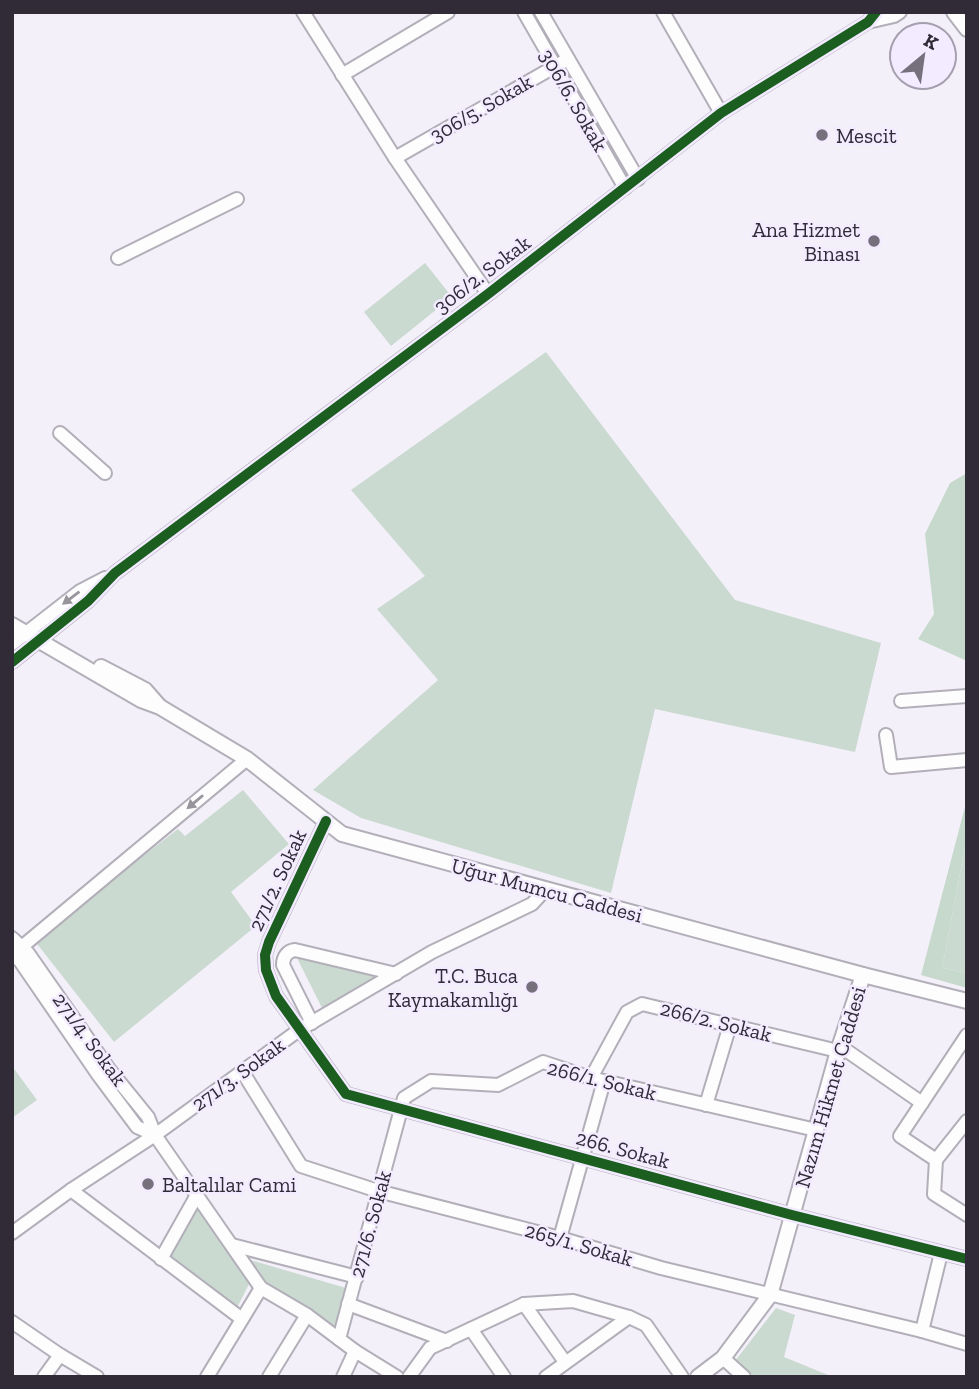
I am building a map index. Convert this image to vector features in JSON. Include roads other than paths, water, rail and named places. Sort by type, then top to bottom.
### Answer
[{"type":"main road","points":[[954,12],[967,29]]},
{"type":"main road","name":"Uğur Mumcu Caddesi","points":[[12,616],[29,633],[145,690],[160,707],[247,759],[342,834],[967,1001]]},
{"type":"main road","name":"Nazım Hikmet Caddesi","points":[[698,1377],[723,1358],[770,1295],[839,1048],[863,975]]},
{"type":"street","points":[[342,75],[448,12]]},
{"type":"street","name":"306/6. Sokak","points":[[524,12],[625,188]]},
{"type":"street","name":"306/6. Sokak","points":[[541,12],[638,178]]},
{"type":"street","points":[[663,12],[721,113]]},
{"type":"street","name":"306/2. Sokak","points":[[29,633],[80,591],[115,573],[488,294],[721,113],[872,17],[894,16],[900,12]]},
{"type":"street","points":[[306,13],[395,158],[488,294]]},
{"type":"street","name":"306/5. Sokak","points":[[395,158],[568,58]]},
{"type":"street","points":[[118,258],[237,199]]},
{"type":"street","points":[[60,433],[105,473]]},
{"type":"street","points":[[12,644],[29,633]]},
{"type":"street","points":[[12,662],[29,633]]},
{"type":"street","points":[[901,701],[967,696]]},
{"type":"street","points":[[886,735],[891,767],[967,760]]},
{"type":"street","points":[[14,949],[247,759]]},
{"type":"street","name":"271/2. Sokak","points":[[299,1030],[276,996],[265,970],[265,955],[326,821]]},
{"type":"street","name":"271/3. Sokak","points":[[12,1233],[71,1189],[155,1135],[299,1030],[432,952],[532,904],[545,890]]},
{"type":"street","name":"271/4. Sokak","points":[[14,949],[28,953],[109,1069],[148,1117],[155,1135],[261,1288],[307,1315],[355,1351],[397,1377]]},
{"type":"street","name":"271/2. Sokak","points":[[312,1023],[283,965],[288,952],[295,950],[396,974]]},
{"type":"street","name":"266/2. Sokak","points":[[591,1078],[627,1012],[642,1004],[839,1048],[922,1103]]},
{"type":"street","points":[[706,1105],[730,1025]]},
{"type":"street","name":"266. Sokak","points":[[299,1030],[346,1094],[792,1215],[967,1259]]},
{"type":"street","points":[[936,1160],[900,1136],[967,1035]]},
{"type":"street","name":"266/1. Sokak","points":[[402,1109],[404,1098],[431,1081],[498,1084],[543,1062],[591,1078],[817,1130]]},
{"type":"street","name":"265/1. Sokak","points":[[242,1071],[301,1166],[378,1191],[560,1238],[661,1268],[967,1344]]},
{"type":"street","points":[[560,1238],[604,1081]]},
{"type":"street","name":"271/6. Sokak","points":[[339,1339],[402,1109]]},
{"type":"street","points":[[967,1121],[962,1135],[936,1160],[934,1194],[967,1215]]},
{"type":"street","points":[[71,1189],[242,1319]]},
{"type":"street","points":[[161,1259],[197,1195]]},
{"type":"street","points":[[232,1245],[357,1277]]},
{"type":"street","points":[[922,1331],[941,1253]]},
{"type":"street","points":[[207,1377],[261,1288]]},
{"type":"street","points":[[415,1373],[430,1348],[524,1304],[573,1301],[629,1317],[646,1325],[682,1377]]},
{"type":"street","points":[[348,1304],[447,1341]]},
{"type":"street","points":[[524,1304],[565,1362]]},
{"type":"street","points":[[269,1377],[307,1315]]},
{"type":"street","points":[[546,1377],[629,1317]]},
{"type":"street","points":[[12,1322],[97,1377]]},
{"type":"street","points":[[471,1329],[504,1377]]},
{"type":"street","points":[[343,1377],[355,1351]]},
{"type":"street","points":[[44,1377],[60,1355]]},
{"type":"street","points":[[723,1358],[744,1377]]},
{"type":"place","name":"Mescit","points":[[822,135]]},
{"type":"place","name":"Ana Hizmet Binası","points":[[874,241]]},
{"type":"place","name":"T.C. Buca Kaymakamlığı","points":[[532,987]]},
{"type":"place","name":"Baltalılar Cami","points":[[148,1184]]}]
